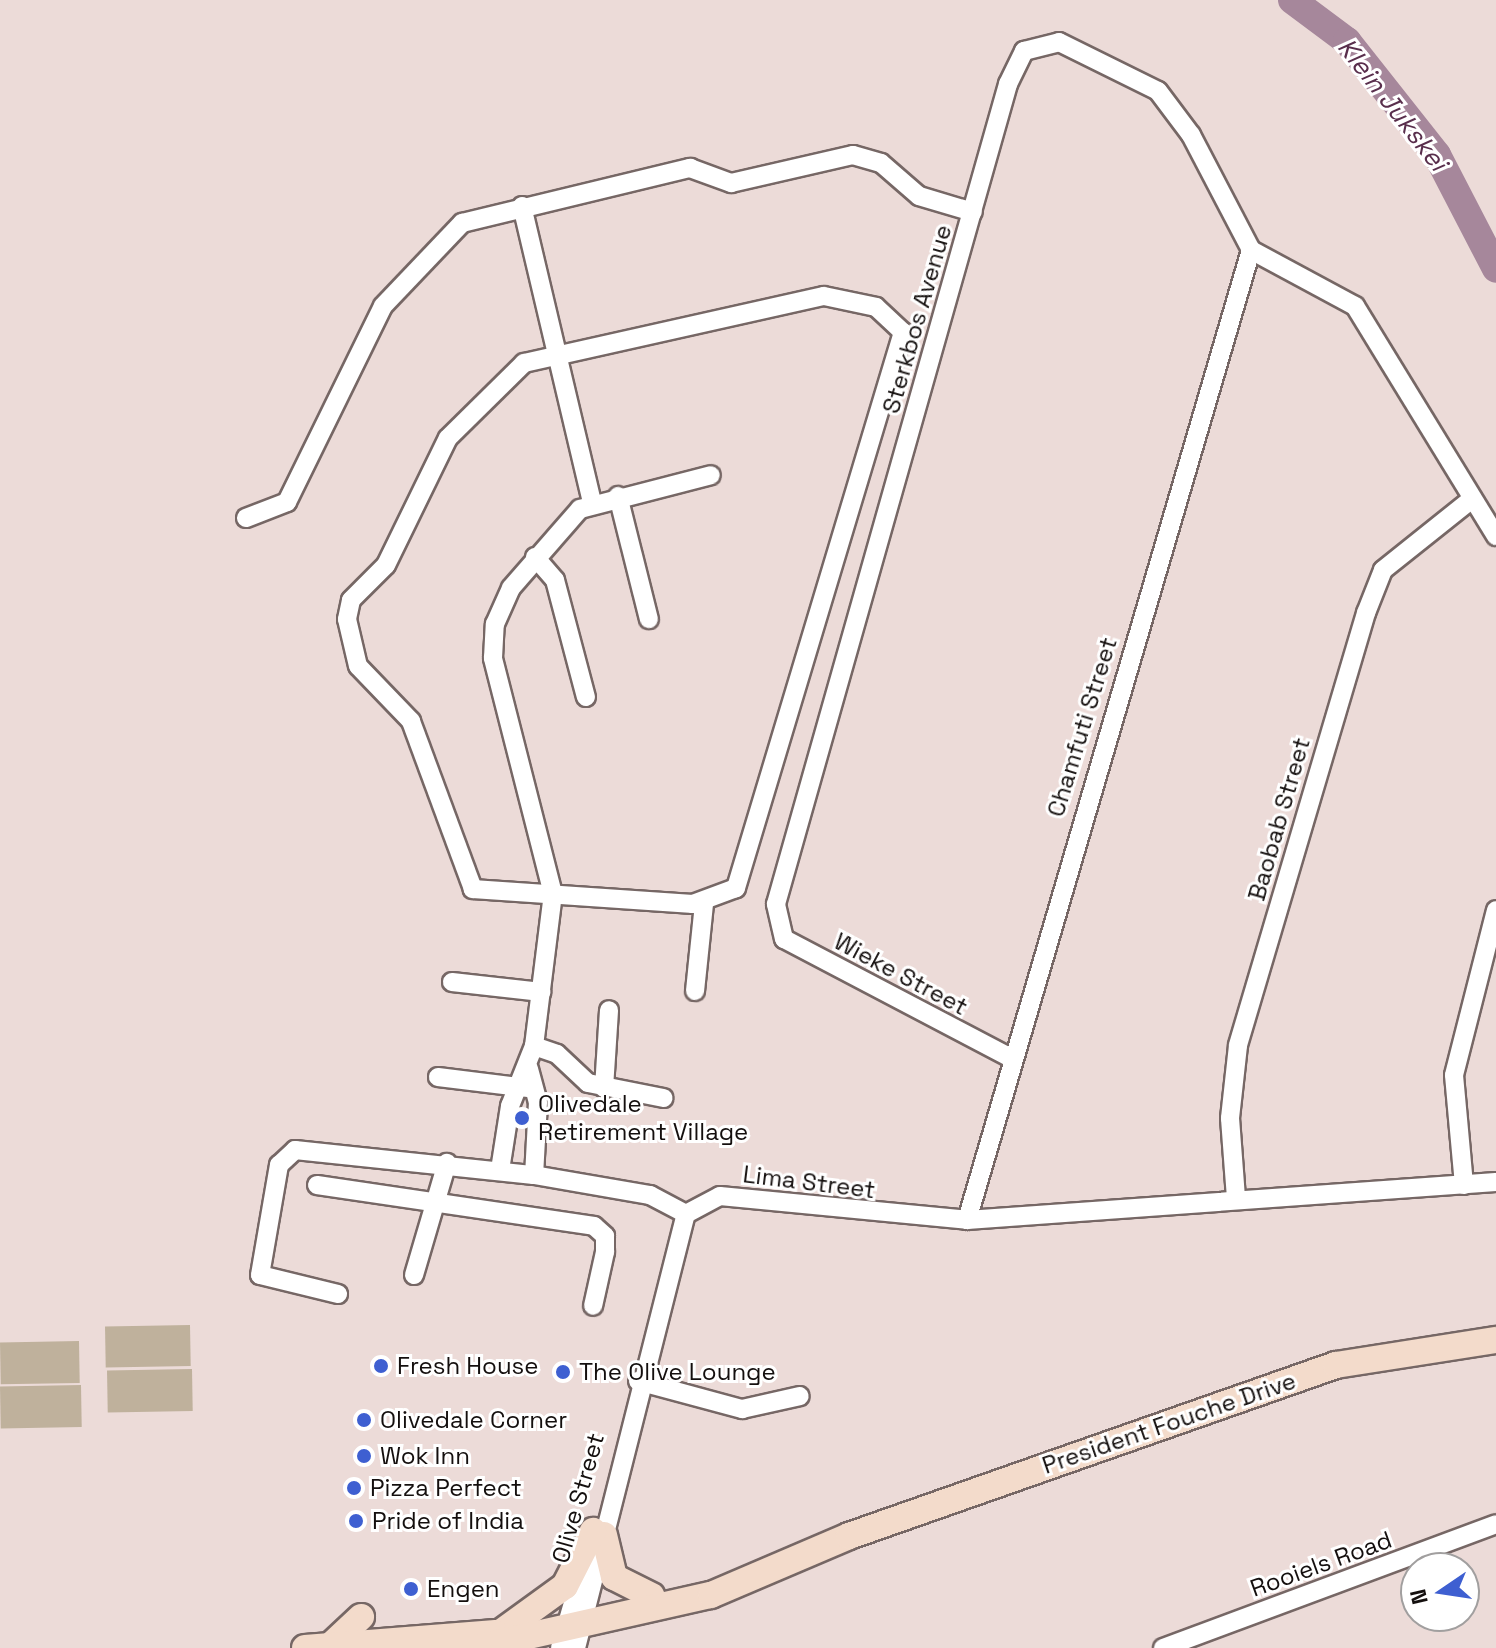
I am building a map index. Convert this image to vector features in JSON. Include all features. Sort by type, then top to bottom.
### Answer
[{"type":"street","name":"Sterkbos Avenue","points":[[776,923],[785,861],[1018,59],[1052,41],[1158,91],[1191,135],[1251,250]]},
{"type":"street","points":[[246,518],[287,502],[383,306],[417,263],[462,223],[522,206],[690,168],[731,183],[853,155],[881,163],[919,196],[973,212]]},
{"type":"street","points":[[522,206],[592,503]]},
{"type":"street","points":[[1251,250],[1355,306],[1496,536]]},
{"type":"street","name":"Chamfuti Street","points":[[967,1220],[1011,1058],[1251,250]]},
{"type":"street","points":[[802,297],[876,307],[903,332],[736,888],[704,904],[553,894],[509,896],[466,883],[411,721],[364,678],[347,619],[351,600],[386,565],[448,438],[505,376],[555,352],[802,297]]},
{"type":"street","points":[[534,1175],[527,1088],[553,894],[492,639],[503,603],[535,557],[569,517],[592,503],[711,475]]},
{"type":"street","points":[[618,496],[649,619]]},
{"type":"street","name":"Baobab Street","points":[[1236,1198],[1230,1118],[1238,1045],[1366,613],[1383,570],[1472,499]]},
{"type":"street","points":[[535,557],[555,580],[586,697]]},
{"type":"street","points":[[695,991],[704,904]]},
{"type":"street","points":[[1464,1185],[1454,1075],[1496,910]]},
{"type":"street","name":"Wieke Street","points":[[776,923],[784,939],[1011,1058]]},
{"type":"street","points":[[452,982],[541,992]]},
{"type":"street","points":[[604,1088],[609,1010]]},
{"type":"street","points":[[534,1046],[604,1088],[664,1098]]},
{"type":"street","points":[[438,1077],[527,1088]]},
{"type":"street","points":[[500,1170],[527,1088]]},
{"type":"street","points":[[338,1294],[260,1275],[286,1155],[306,1148],[500,1170],[650,1195],[686,1214]]},
{"type":"street","points":[[414,1275],[447,1163]]},
{"type":"street","name":"Lima Street","points":[[686,1214],[720,1196],[967,1220],[1236,1198],[1496,1182]]},
{"type":"street","points":[[317,1185],[438,1200],[600,1229],[605,1252],[593,1306]]},
{"type":"street","name":"Olive Street","points":[[575,1634],[598,1533],[686,1214]]},
{"type":"street","name":"President Fouche Drive","points":[[317,1647],[495,1643],[575,1634],[654,1603],[1321,1370],[1405,1350],[1496,1340]]},
{"type":"street","points":[[643,1375],[742,1409],[800,1396]]},
{"type":"street","name":"Rooiels Road","points":[[1166,1647],[1496,1524]]},
{"type":"street","points":[[598,1533],[614,1577],[654,1603]]},
{"type":"street","points":[[495,1643],[565,1586],[598,1533]]},
{"type":"street","points":[[317,1647],[361,1617]]},
{"type":"shaded area","points":[[190,1325],[191,1366],[106,1367],[105,1326]]},
{"type":"shaded area","points":[[79,1341],[80,1383],[1,1384],[0,1342]]},
{"type":"shaded area","points":[[192,1369],[193,1411],[108,1412],[107,1370]]},
{"type":"shaded area","points":[[81,1385],[82,1427],[1,1428],[0,1386]]},
{"type":"waterway","name":"Klein Jukskei","points":[[1292,0],[1347,41],[1437,155],[1496,269]]},
{"type":"place","name":"Olivedale Retirement Village","points":[[522,1118]]},
{"type":"place","name":"Fresh House","points":[[381,1366]]},
{"type":"place","name":"The Olive Lounge","points":[[563,1372]]},
{"type":"place","name":"Olivedale Corner","points":[[364,1420]]},
{"type":"place","name":"Wok Inn","points":[[364,1456]]},
{"type":"place","name":"Pizza Perfect","points":[[354,1488]]},
{"type":"place","name":"Pride of India","points":[[356,1521]]},
{"type":"place","name":"Engen","points":[[411,1589]]}]
